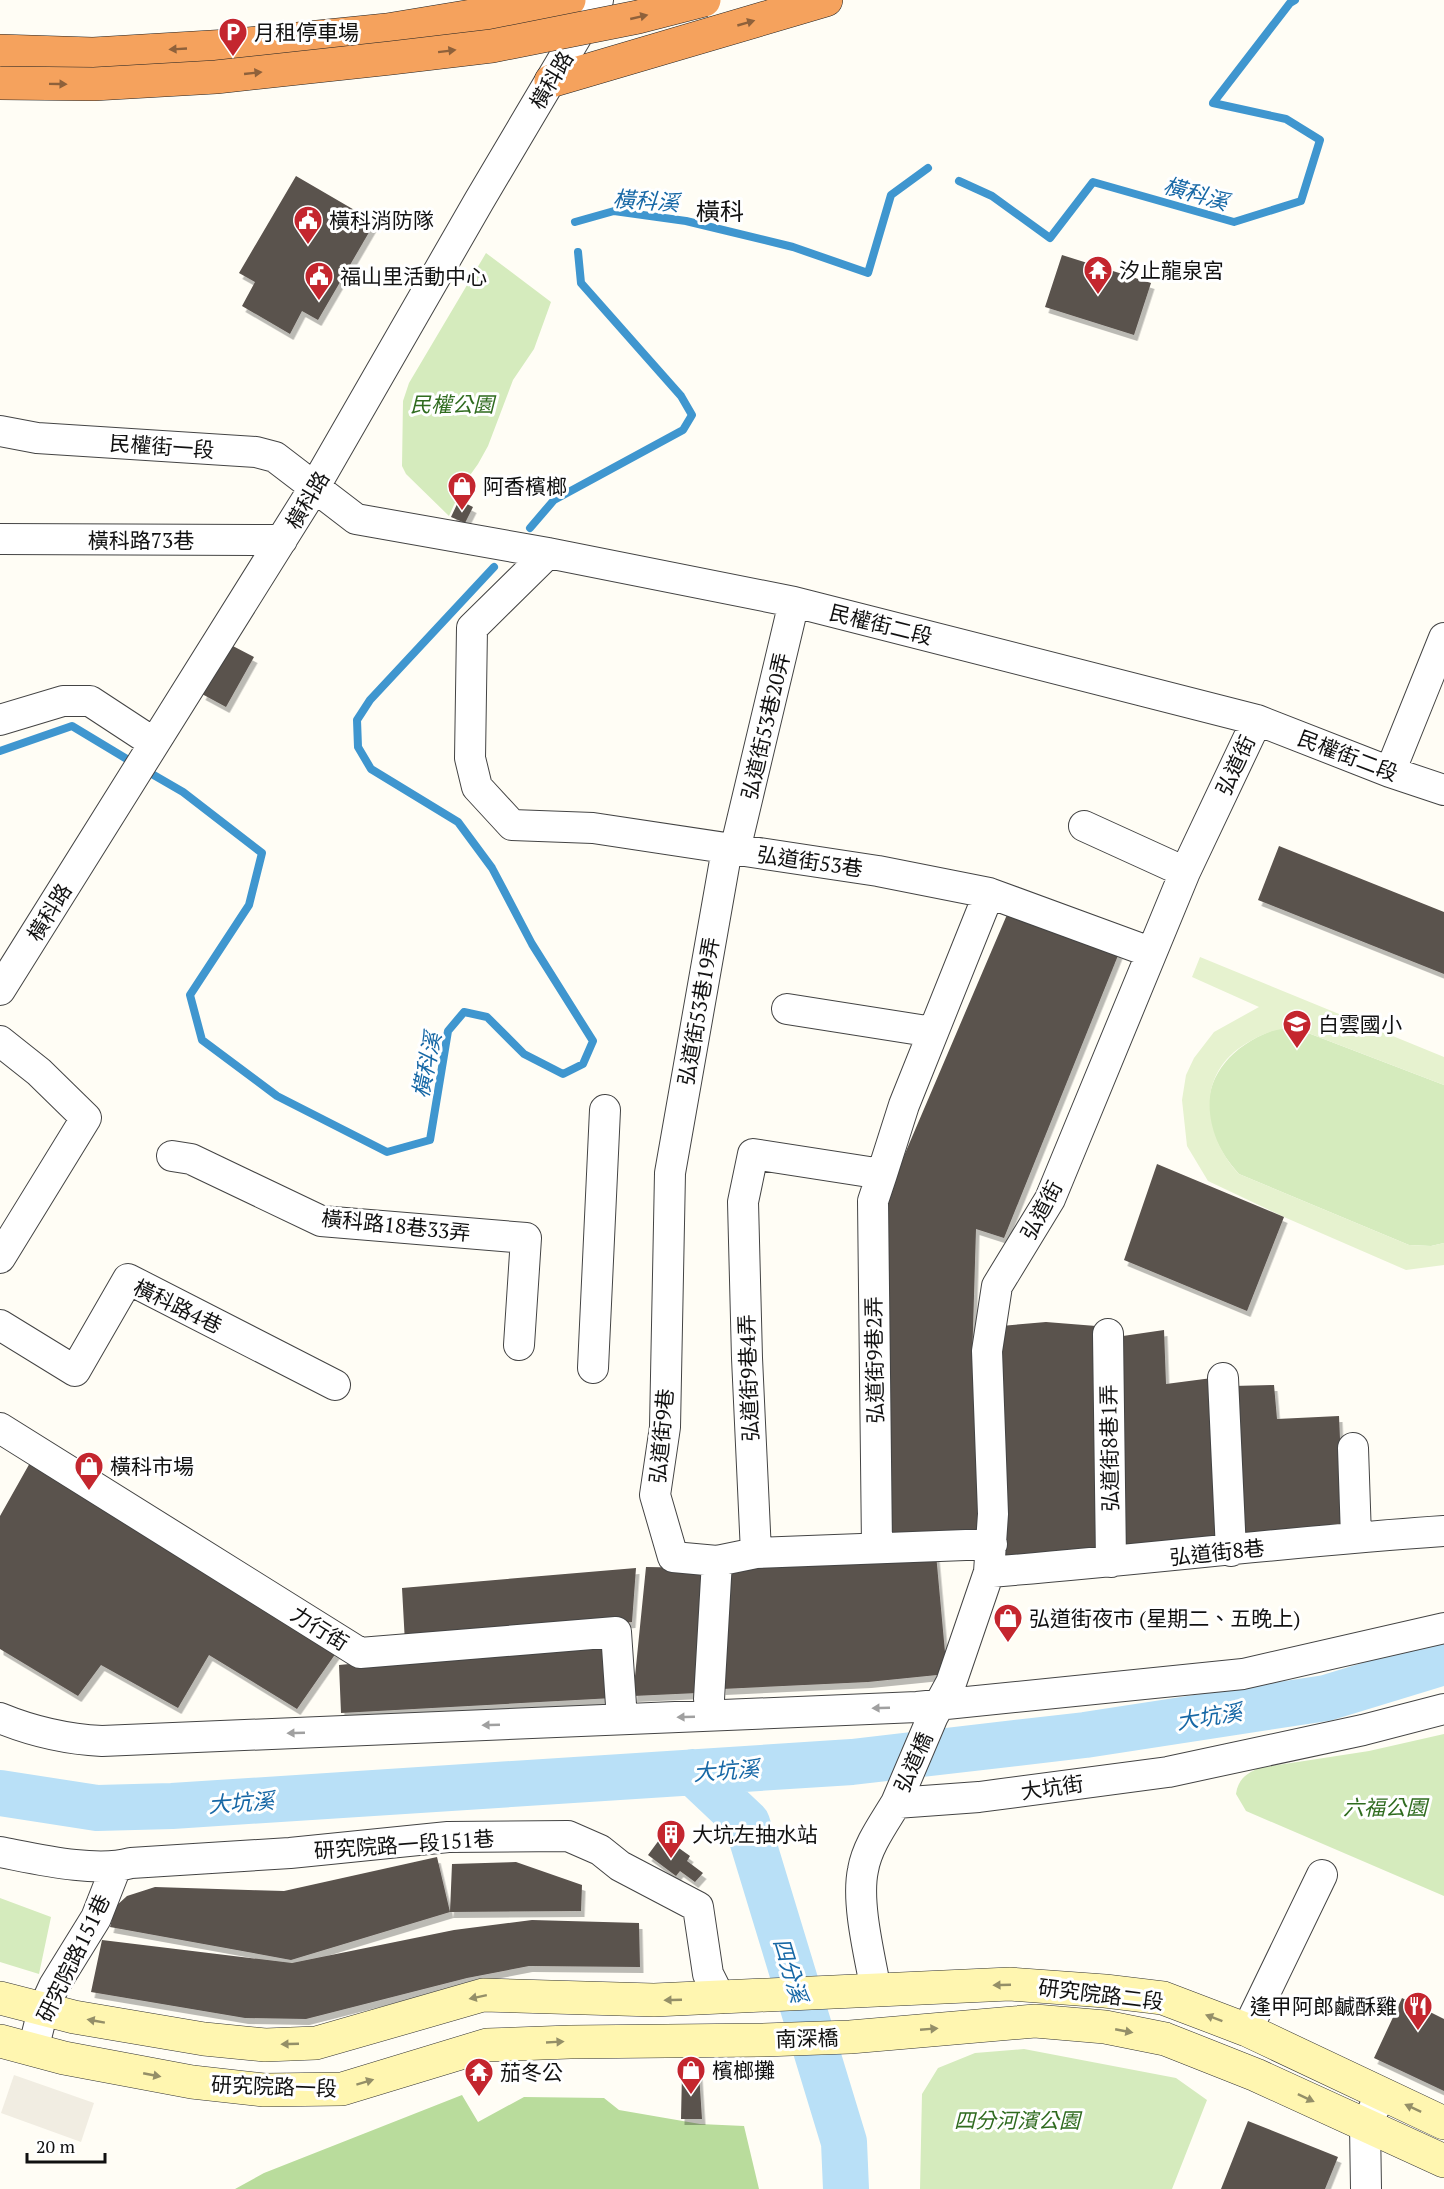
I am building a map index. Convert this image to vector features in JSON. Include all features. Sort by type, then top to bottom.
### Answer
[{"type":"highway","points":[[0,51],[93,54],[228,46],[387,30],[569,0]]},
{"type":"highway","points":[[0,83],[94,84],[216,77],[392,58],[492,46],[638,17],[704,0]]},
{"type":"highway","points":[[551,81],[826,0]]},
{"type":"main road","name":"研究院路二段","points":[[840,1993],[1010,1984],[1163,1998],[1247,2030],[1444,2123]]},
{"type":"main road","points":[[876,1991],[893,2033]]},
{"type":"main road","name":"南深橋","points":[[752,1997],[840,1993]]},
{"type":"main road","name":"研究院路一段","points":[[0,1998],[43,2010],[204,2039],[265,2045],[316,2043],[483,1995],[654,2000],[752,1997]]},
{"type":"main road","name":"研究院路二段","points":[[850,2037],[1035,2021],[1105,2027],[1166,2039],[1256,2075],[1444,2161]]},
{"type":"main road","name":"南深橋","points":[[763,2040],[850,2037]]},
{"type":"main road","name":"研究院路一段","points":[[0,2041],[33,2050],[192,2082],[264,2090],[342,2089],[487,2045],[763,2040]]},
{"type":"street","name":"橫科路","points":[[0,990],[314,488],[598,0]]},
{"type":"street","name":"民權街一段","points":[[0,430],[37,438],[256,452],[275,457],[314,488]]},
{"type":"street","name":"民權街二段","points":[[314,488],[356,519],[548,553],[794,602],[1257,720],[1390,772],[1444,790]]},
{"type":"street","name":"橫科路73巷","points":[[0,539],[282,540]]},
{"type":"street","name":"弘道街53巷","points":[[548,553],[472,628],[470,758],[477,787],[512,825],[592,828],[878,871],[989,893],[1150,952]]},
{"type":"street","name":"弘道街53巷20弄","points":[[731,850],[794,602]]},
{"type":"street","points":[[1390,772],[1444,638]]},
{"type":"street","points":[[0,720],[63,701],[90,701],[151,747]]},
{"type":"street","name":"弘道街","points":[[935,1713],[951,1683],[990,1558],[993,1514],[987,1351],[997,1286],[1050,1198],[1150,952],[1257,720]]},
{"type":"street","points":[[1084,826],[1185,872]]},
{"type":"street","name":"弘道街53巷19弄","points":[[670,1173],[731,850]]},
{"type":"street","name":"弘道街9巷2弄","points":[[877,1547],[873,1201],[904,1105],[989,893]]},
{"type":"street","points":[[787,1009],[933,1032]]},
{"type":"street","points":[[0,1041],[39,1072],[86,1118],[0,1258]]},
{"type":"street","points":[[593,1368],[605,1110]]},
{"type":"street","name":"弘道街9巷4弄","points":[[756,1553],[743,1203],[753,1154],[882,1174]]},
{"type":"street","name":"橫科路18巷33弄","points":[[172,1156],[190,1159],[321,1221],[526,1238],[519,1345]]},
{"type":"street","name":"弘道街9巷","points":[[670,1173],[665,1427],[655,1496],[673,1557],[717,1561],[756,1553],[877,1547],[990,1558]]},
{"type":"street","name":"橫科路4巷","points":[[0,1325],[75,1371],[128,1279],[335,1385]]},
{"type":"street","name":"弘道街8巷1弄","points":[[1108,1334],[1111,1562]]},
{"type":"street","points":[[1223,1378],[1231,1551]]},
{"type":"street","name":"力行街","points":[[0,1428],[360,1653],[616,1632],[621,1705]]},
{"type":"street","points":[[1353,1448],[1356,1537]]},
{"type":"street","name":"弘道街8巷","points":[[990,1558],[1111,1562],[1356,1537],[1444,1531]]},
{"type":"street","points":[[709,1699],[717,1561]]},
{"type":"street","points":[[0,1718],[48,1735],[102,1741],[935,1713],[1244,1674],[1444,1628]]},
{"type":"street","name":"大坑街","points":[[896,1803],[979,1797],[1168,1772],[1363,1730],[1444,1709]]},
{"type":"street","name":"弘道橋","points":[[896,1803],[935,1713]]},
{"type":"street","points":[[876,1991],[862,1910],[863,1870],[873,1842],[896,1803]]},
{"type":"street","name":"研究院路一段151巷","points":[[0,1852],[48,1861],[116,1867],[131,1863],[291,1853],[448,1837],[568,1836],[600,1850],[620,1866],[698,1907],[708,1974],[720,1998]]},
{"type":"street","name":"研究院路151巷","points":[[33,2050],[43,2010],[54,1986],[96,1918],[116,1867]]},
{"type":"street","points":[[1247,2030],[1322,1875]]},
{"type":"street","points":[[1366,2189],[1365,2125],[1382,2094]]},
{"type":"green space","name":"民權公園","points":[[486,253],[551,302],[534,349],[513,380],[488,446],[463,485],[449,516],[406,474],[402,466],[403,401],[409,383]]},
{"type":"green space","points":[[1200,957],[1444,1057],[1444,1085],[1295,1028],[1276,1030],[1253,1039],[1230,1056],[1219,1070],[1212,1087],[1210,1105],[1217,1141],[1239,1174],[1409,1245],[1431,1246],[1444,1243],[1444,1265],[1406,1270],[1208,1181],[1187,1146],[1182,1100],[1186,1075],[1194,1058],[1214,1032],[1259,1007],[1192,977]]},
{"type":"green space","points":[[1279,1028],[1295,1028],[1444,1085],[1444,1243],[1431,1246],[1409,1245],[1239,1174],[1222,1152],[1212,1130],[1209,1108],[1211,1088],[1220,1070],[1234,1053],[1254,1039]]},
{"type":"green space","name":"六福公園","points":[[1444,1734],[1444,1896],[1246,1811],[1236,1794],[1243,1778],[1259,1768],[1369,1751]]},
{"type":"green space","points":[[0,1898],[51,1917],[39,1974],[0,1962]]},
{"type":"green space","name":"四分河濱公園","points":[[1024,2049],[1176,2078],[1207,2100],[1172,2189],[920,2189],[922,2094],[938,2068],[975,2053]]},
{"type":"green space","points":[[462,2095],[478,2122],[524,2097],[604,2098],[619,2110],[700,2124],[744,2126],[759,2189],[235,2189],[264,2173]]},
{"type":"shaded area","points":[[14,2075],[94,2103],[81,2142],[1,2113]]},
{"type":"building","name":"橫科消防隊","points":[[296,176],[375,222],[318,320],[302,311],[290,334],[242,306],[255,282],[239,273]]},
{"type":"building","name":"汐止龍泉宮","points":[[1062,255],[1151,283],[1134,335],[1045,307]]},
{"type":"building","name":"阿香檳榔","points":[[459,500],[473,507],[465,523],[451,517]]},
{"type":"building","points":[[229,644],[254,657],[226,707],[202,694]]},
{"type":"building","points":[[1279,846],[1444,912],[1444,974],[1258,900]]},
{"type":"building","points":[[1009,910],[1119,953],[1004,1238],[976,1229],[972,1362],[981,1535],[888,1539],[880,1212]]},
{"type":"building","points":[[1157,1164],[1284,1217],[1247,1311],[1124,1260]]},
{"type":"building","points":[[1046,1322],[1096,1326],[1100,1552],[1003,1564],[1001,1326]]},
{"type":"building","points":[[1164,1330],[1166,1384],[1212,1378],[1221,1543],[1123,1551],[1116,1337]]},
{"type":"building","points":[[1274,1385],[1277,1419],[1339,1416],[1344,1531],[1242,1539],[1233,1386]]},
{"type":"building","points":[[31,1461],[336,1653],[297,1709],[209,1655],[178,1708],[101,1665],[78,1696],[0,1649],[0,1516]]},
{"type":"building","points":[[936,1554],[947,1674],[868,1682],[722,1689],[726,1571],[770,1563]]},
{"type":"building","points":[[646,1567],[708,1568],[698,1693],[633,1696]]},
{"type":"building","points":[[636,1568],[632,1622],[405,1643],[402,1588]]},
{"type":"building","points":[[608,1639],[613,1698],[341,1713],[339,1665]]},
{"type":"building","name":"大坑左抽水站","points":[[662,1836],[690,1856],[687,1861],[703,1873],[695,1882],[680,1871],[676,1876],[648,1855]]},
{"type":"building","points":[[437,1857],[450,1912],[291,1960],[110,1927],[115,1907],[127,1896],[155,1887],[284,1891]]},
{"type":"building","points":[[516,1862],[582,1885],[581,1911],[450,1912],[452,1864]]},
{"type":"building","points":[[532,1920],[639,1923],[640,1967],[529,1966],[467,1978],[306,2019],[245,2018],[91,1992],[102,1940],[292,1963],[454,1930]]},
{"type":"building","points":[[1402,1998],[1444,2019],[1444,2091],[1374,2058]]},
{"type":"building","name":"檳榔攤","points":[[682,2073],[699,2073],[702,2119],[681,2119]]},
{"type":"building","points":[[1248,2121],[1338,2157],[1325,2189],[1221,2189]]},
{"type":"waterway","name":"橫科溪","points":[[959,181],[992,196],[1050,238],[1093,182],[1234,222],[1301,201],[1320,140],[1286,119],[1213,103],[1290,3],[1295,0]]},
{"type":"waterway","name":"橫科溪","points":[[575,222],[614,211],[686,221],[793,247],[868,273],[891,195],[928,168]]},
{"type":"waterway","name":"橫科溪","points":[[530,528],[554,500],[683,430],[692,415],[681,396],[581,283],[578,252]]},
{"type":"waterway","name":"橫科溪","points":[[145,770],[183,792],[262,853],[249,905],[190,995],[202,1040],[277,1096],[387,1152],[430,1140],[448,1031],[464,1012],[487,1017],[524,1054],[563,1074],[583,1064],[593,1041],[532,944],[492,868],[458,822],[371,769],[358,747],[357,720],[370,700],[494,567]]},
{"type":"waterway","name":"橫科溪","points":[[0,751],[72,726],[135,764]]},
{"type":"waterway","name":"大坑溪","points":[[0,1793],[97,1808],[172,1806],[852,1762],[1085,1735],[1326,1698],[1444,1662]]},
{"type":"waterway","name":"四分溪","points":[[693,1772],[747,1823],[844,2142],[846,2189]]},
{"type":"place","name":"月租停車場","points":[[233,58]]},
{"type":"place","name":"橫科消防隊","points":[[308,246]]},
{"type":"place","name":"汐止龍泉宮","points":[[1098,296]]},
{"type":"place","name":"福山里活動中心","points":[[319,302]]},
{"type":"place","name":"阿香檳榔","points":[[462,512]]},
{"type":"place","name":"白雲國小","points":[[1297,1050]]},
{"type":"place","name":"橫科市場","points":[[89,1492]]},
{"type":"place","name":"弘道街夜市 (星期二、五晚上)","points":[[1008,1644]]},
{"type":"place","name":"大坑左抽水站","points":[[671,1860]]},
{"type":"place","name":"逢甲阿郎鹹酥雞","points":[[1418,2032]]},
{"type":"place","name":"檳榔攤","points":[[691,2096]]},
{"type":"place","name":"茄冬公","points":[[479,2098]]},
{"type":"district","name":"橫科","points":[[720,211]]}]
